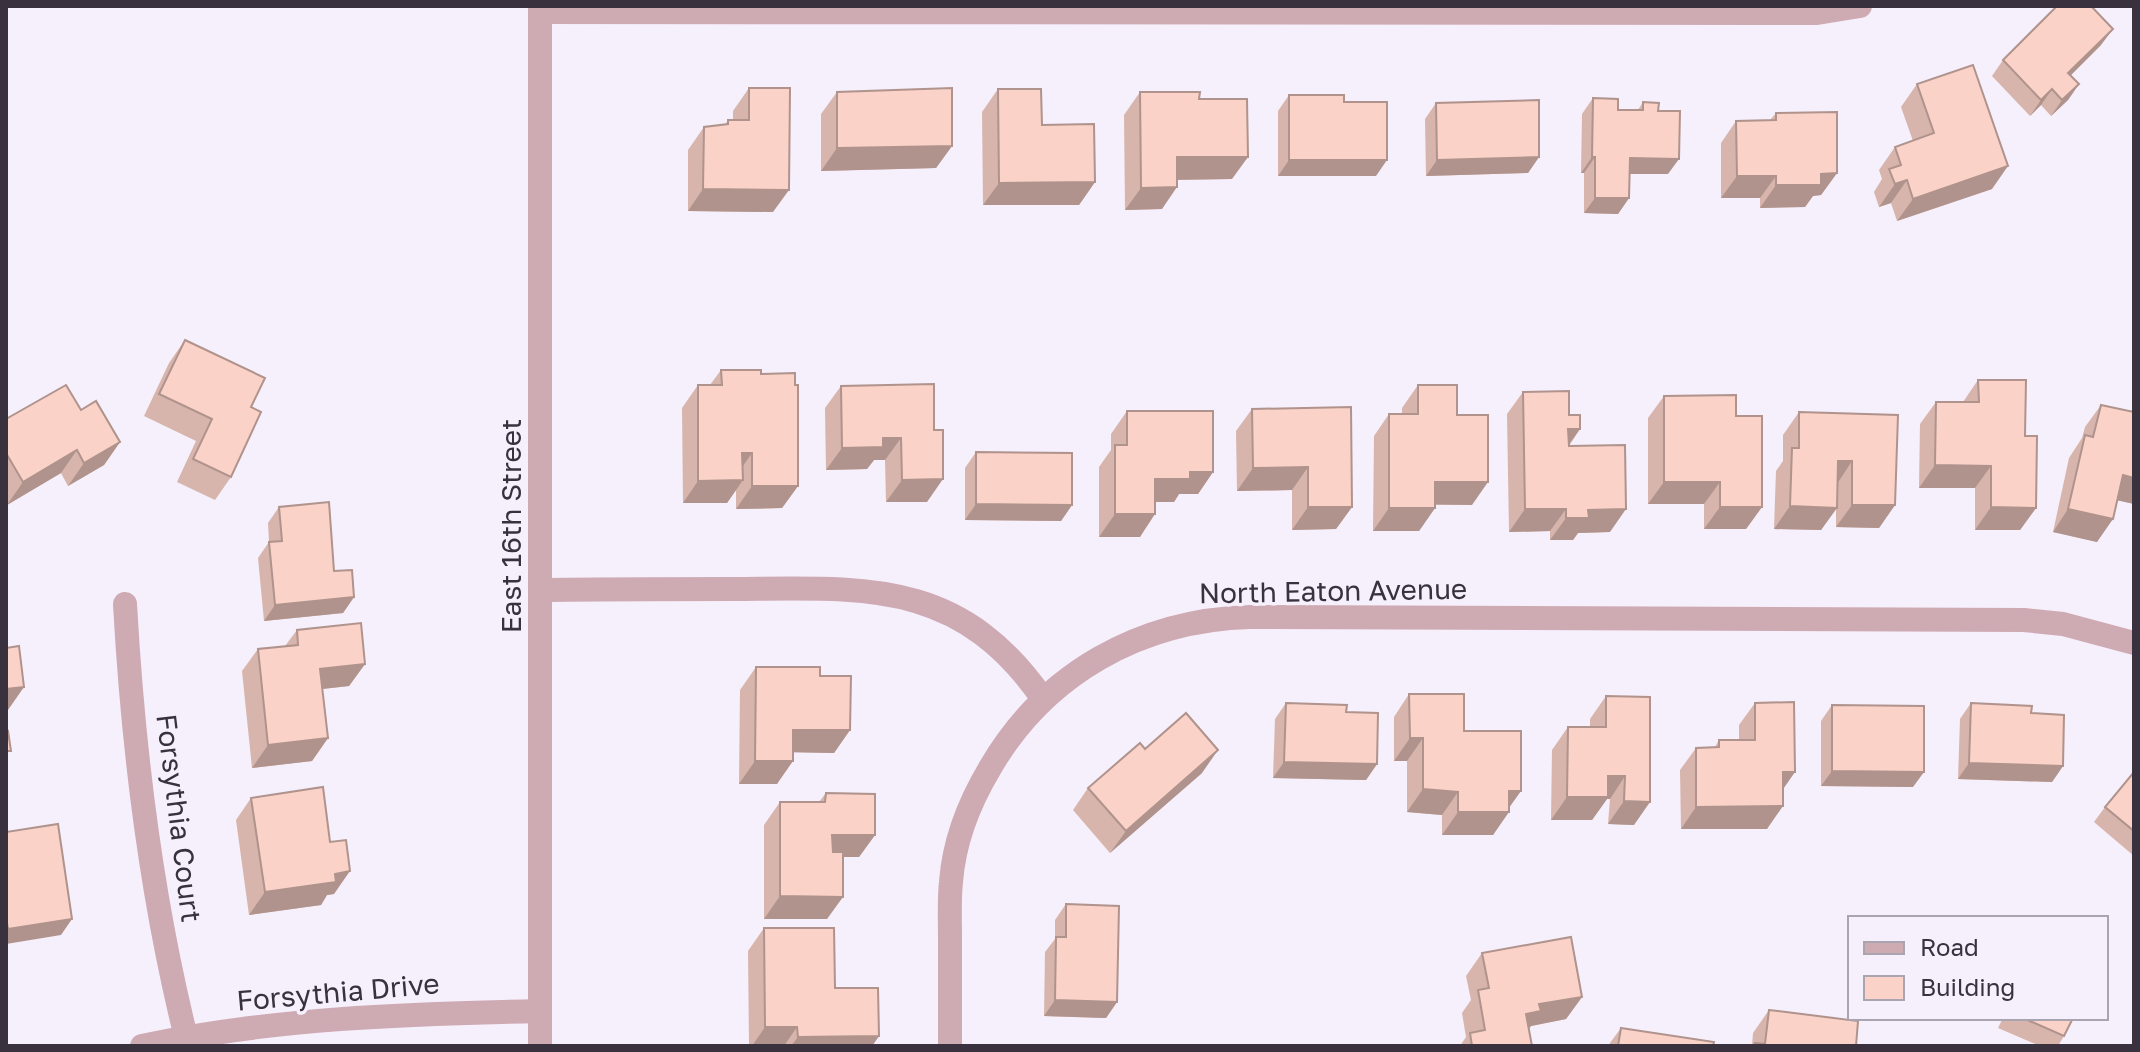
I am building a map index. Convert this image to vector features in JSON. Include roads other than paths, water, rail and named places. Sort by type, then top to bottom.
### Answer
[{"type":"street","points":[[540,9],[1817,13],[1860,6]]},
{"type":"street","name":"East 16th Street","points":[[540,9],[540,1046]]},
{"type":"street","points":[[541,590],[847,588],[892,594],[936,608],[983,634],[1010,657],[1043,699]]},
{"type":"street","name":"Forsythia Court","points":[[125,604],[147,831],[173,986],[186,1037]]},
{"type":"street","name":"North Eaton Avenue","points":[[950,1046],[951,882],[961,830],[973,798],[999,752],[1043,699],[1083,667],[1146,635],[1230,617],[2024,620],[2089,629],[2134,643]]},
{"type":"street","name":"Forsythia Drive","points":[[142,1046],[254,1026],[341,1017],[540,1011]]}]
